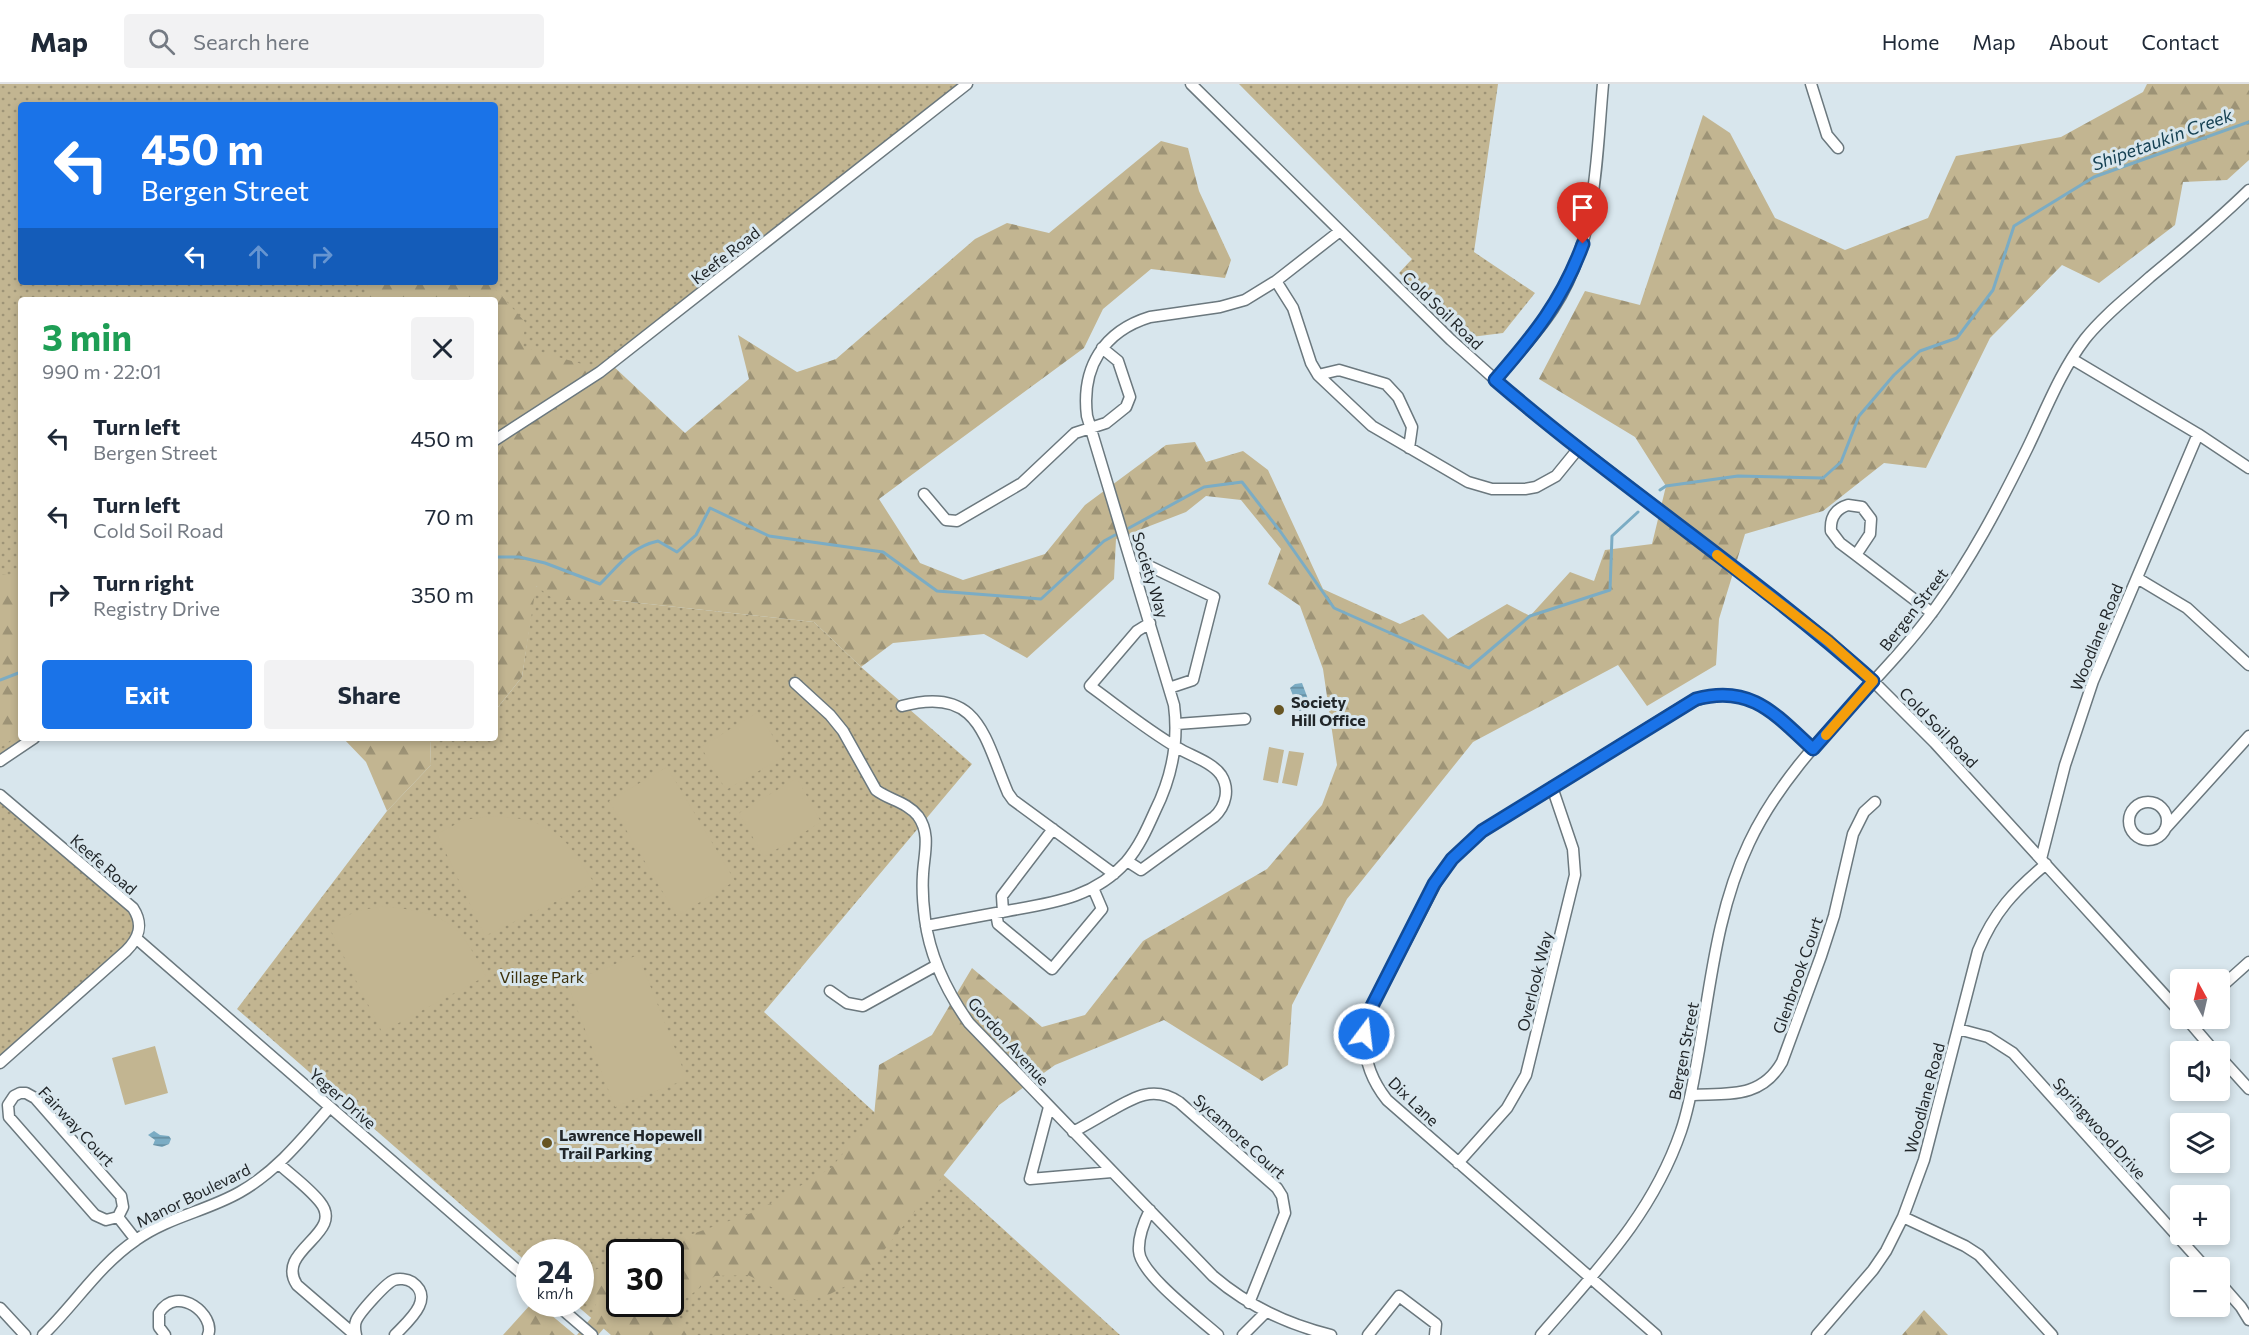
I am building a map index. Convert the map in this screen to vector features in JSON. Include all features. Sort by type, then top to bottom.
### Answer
[{"type":"street","name":"Keefe Road","points":[[498,438],[600,372],[967,84]]},
{"type":"street","name":"Cold Soil Road","points":[[1191,84],[1495,380],[1578,449],[1828,641],[1873,681],[1935,743],[2170,1000]]},
{"type":"street","points":[[1495,380],[1540,328],[1565,288],[1575,266],[1586,232],[1593,197],[1603,84]]},
{"type":"street","points":[[1811,84],[1827,135],[1838,148]]},
{"type":"street","name":"Bergen Street","points":[[1541,1335],[1624,1238],[1656,1189],[1682,1129],[1691,1095],[1721,922],[1730,890],[1746,849],[1766,811],[1797,767],[1932,613],[1956,579],[1993,519],[2072,359],[2098,324],[2249,190]]},
{"type":"street","name":"Society Way","points":[[926,926],[1063,900],[1094,888],[1114,874],[1127,861],[1140,842],[1157,807],[1173,763],[1177,724],[1169,688],[1091,428],[1086,403],[1089,373],[1102,348],[1115,334],[1138,321],[1150,317],[1230,305],[1261,292],[1340,231]]},
{"type":"street","points":[[1276,281],[1293,308],[1311,363],[1318,375],[1372,426],[1468,482],[1480,487],[1500,489],[1525,489],[1546,483],[1563,469],[1578,449]]},
{"type":"street","points":[[924,494],[946,520],[957,521],[1022,483],[1075,433],[1106,423],[1129,403],[1130,397],[1118,361],[1102,348]]},
{"type":"street","points":[[2072,359],[2198,434],[2249,468]]},
{"type":"street","points":[[1318,375],[1339,370],[1386,384],[1398,397],[1412,427],[1409,448]]},
{"type":"street","name":"Woodlane Road","points":[[1817,1335],[1873,1270],[1886,1251],[1903,1217],[1924,1160],[1978,951],[1985,934],[2008,899],[2044,861],[2078,723],[2198,434]]},
{"type":"street","points":[[1856,555],[1870,534],[1871,519],[1862,507],[1848,505],[1836,511],[1832,517],[1831,531],[1840,543],[1932,613]]},
{"type":"street","points":[[1133,568],[1147,565],[1214,597],[1193,680],[1169,688]]},
{"type":"street","points":[[2137,578],[2187,608],[2249,665]]},
{"type":"street","points":[[1127,861],[1141,870],[1214,817],[1222,807],[1226,790],[1220,774],[1214,768],[1176,747],[1090,686],[1137,631],[1150,623]]},
{"type":"street","name":"Gordon Avenue","points":[[795,683],[830,715],[843,731],[876,790],[883,796],[910,808],[923,825],[926,836],[923,896],[926,926],[937,966],[956,1005],[969,1023],[1213,1276],[1265,1312],[1289,1323],[1331,1335]]},
{"type":"street","name":"Dix Lane","points":[[1590,1278],[1387,1100],[1377,1088],[1371,1076],[1364,1049],[1367,1019],[1371,1008],[1434,884],[1452,859],[1482,831],[1685,705],[1708,696],[1734,695],[1757,702],[1769,709],[1813,749]]},
{"type":"street","points":[[902,706],[932,700],[946,702],[966,710],[980,726],[1013,800],[1114,874]]},
{"type":"street","points":[[1177,724],[1245,719]]},
{"type":"street","points":[[2165,829],[2249,736]]},
{"type":"street","points":[[0,761],[30,741]]},
{"type":"street","name":"Overlook Way","points":[[1458,1163],[1507,1108],[1530,1063],[1575,875],[1573,849],[1552,787]]},
{"type":"street","name":"Keefe Road","points":[[0,795],[133,908],[140,923],[137,939]]},
{"type":"street","name":"Glenbrook Court","points":[[1691,1095],[1750,1090],[1768,1080],[1777,1071],[1821,956],[1839,895],[1853,834],[1864,812],[1875,802]]},
{"type":"street","points":[[1053,829],[1002,896],[998,924],[1052,969],[1102,909],[1094,888]]},
{"type":"street","points":[[0,1064],[137,939]]},
{"type":"street","name":"Yeger Drive","points":[[137,939],[516,1269]]},
{"type":"street","points":[[2230,979],[2249,962]]},
{"type":"street","points":[[830,991],[847,1003],[863,1006],[937,966]]},
{"type":"street","name":"Springwood Drive","points":[[1958,1029],[1988,1037],[2013,1053],[2196,1257]]},
{"type":"street","name":"Cold Soil Road","points":[[2195,1029],[2206,1041]]},
{"type":"street","points":[[2230,1068],[2249,1089]]},
{"type":"street","name":"Sycamore Court","points":[[1073,1132],[1136,1096],[1155,1092],[1164,1094],[1179,1102],[1277,1188],[1282,1196],[1285,1213],[1249,1303]]},
{"type":"street","name":"Fairway Court","points":[[26,1093],[35,1098],[122,1196],[123,1207],[118,1217],[106,1220],[95,1215],[9,1116],[8,1105],[14,1096],[26,1093]]},
{"type":"street","name":"Manor Boulevard","points":[[43,1335],[106,1265],[136,1240],[180,1216],[218,1203],[240,1192],[279,1164],[330,1107]]},
{"type":"street","points":[[1049,1107],[1030,1179],[1112,1172]]},
{"type":"street","points":[[279,1164],[320,1202],[325,1216],[320,1231],[295,1259],[291,1272],[293,1280],[355,1335]]},
{"type":"street","points":[[1150,1210],[1144,1222],[1139,1250],[1145,1268],[1218,1335]]},
{"type":"street","points":[[118,1217],[136,1240]]},
{"type":"street","points":[[1903,1217],[1979,1255],[2052,1335]]},
{"type":"street","points":[[1590,1278],[1656,1335]]},
{"type":"street","points":[[355,1335],[359,1316],[388,1283],[401,1279],[414,1283],[421,1303],[418,1310],[395,1335]]},
{"type":"street","points":[[2230,1294],[2249,1320]]},
{"type":"street","points":[[1368,1335],[1399,1296],[1436,1324],[1435,1335]]},
{"type":"street","points":[[165,1335],[159,1327],[159,1313],[168,1302],[180,1300],[191,1305],[208,1321],[210,1327],[208,1335]]},
{"type":"street","points":[[0,1308],[25,1335]]},
{"type":"street","points":[[1243,1335],[1265,1312]]},
{"type":"street","points":[[571,1317],[592,1335]]},
{"type":"green space","points":[[0,84],[965,84],[612,365],[528,417],[498,311],[498,297],[18,297],[18,741],[26,741],[0,758]]},
{"type":"green space","points":[[1239,84],[1498,84],[1474,252],[1535,293],[1503,333],[1463,338],[1399,273],[1412,259]]},
{"type":"green space","points":[[2147,84],[2249,84],[2249,160],[2227,180],[2183,182],[2175,225],[2099,283],[2062,265],[1990,338],[1926,468],[1884,463],[1823,511],[1745,534],[1719,619],[1716,665],[1647,706],[1618,665],[1473,742],[1347,899],[1292,1005],[1288,1065],[1262,1081],[1164,1020],[1055,1065],[999,1105],[862,1278],[826,1296],[800,1302],[748,1275],[715,1276],[684,1300],[684,1239],[678,1239],[757,1211],[831,1168],[874,1116],[879,1065],[932,1035],[972,968],[1042,1027],[1085,1015],[1143,941],[1267,869],[1322,805],[1337,765],[1323,669],[1300,606],[1268,584],[1281,549],[1241,500],[1206,496],[1186,512],[1116,539],[1114,579],[1027,658],[984,634],[893,643],[861,667],[814,622],[612,600],[555,600],[536,586],[522,677],[498,707],[498,297],[366,297],[368,285],[492,285],[525,322],[523,347],[589,366],[612,365],[685,433],[749,379],[738,335],[797,372],[836,359],[975,239],[1007,223],[1049,233],[1161,141],[1188,148],[1199,191],[1231,260],[1225,278],[1151,269],[1103,309],[1084,348],[879,499],[920,563],[963,580],[1045,554],[1085,505],[1166,445],[1195,442],[1206,462],[1243,451],[1268,470],[1323,589],[1400,624],[1423,614],[1448,639],[1507,604],[1530,616],[1570,572],[1594,581],[1605,550],[1652,544],[1666,486],[1635,437],[1539,379],[1585,291],[1640,305],[1703,115],[1730,133],[1775,218],[1845,250],[1928,218],[1956,156],[2061,137],[2143,92]]},
{"type":"green space","points":[[0,574],[18,577],[18,735],[0,748]]},
{"type":"green space","name":"Village Park","points":[[535,586],[612,600],[814,622],[861,667],[972,764],[764,1012],[1120,1335],[611,1335],[590,1317],[594,1317],[594,1239],[516,1239],[516,1253],[237,1009],[387,811],[431,765],[430,741],[498,741],[498,707],[522,677]]},
{"type":"green space","points":[[758,712],[785,756],[726,790],[701,747]]},
{"type":"green space","points":[[346,741],[430,741],[431,765],[387,811],[366,762]]},
{"type":"green space","points":[[1269,747],[1284,750],[1278,783],[1263,780]]},
{"type":"green space","points":[[1289,751],[1304,753],[1297,786],[1282,783]]},
{"type":"green space","points":[[667,767],[735,881],[677,916],[609,801]]},
{"type":"green space","points":[[797,778],[821,822],[764,857],[739,813]]},
{"type":"green space","points":[[0,798],[135,916],[136,937],[0,1060]]},
{"type":"green space","points":[[490,816],[528,821],[542,825],[553,832],[573,851],[594,883],[485,936],[437,834],[464,820]]},
{"type":"green space","points":[[384,906],[422,912],[447,923],[467,942],[486,976],[382,1032],[328,925],[357,911]]},
{"type":"green space","points":[[638,955],[687,1079],[615,1107],[567,983]]},
{"type":"green space","points":[[155,1046],[168,1093],[125,1105],[112,1058]]},
{"type":"green space","points":[[606,1266],[606,1317],[677,1317],[692,1335],[614,1335],[605,1327],[598,1335],[577,1335],[591,1317],[594,1317],[596,1304],[594,1303],[594,1270]]},
{"type":"green space","points":[[1924,1310],[1948,1335],[1902,1335]]},
{"type":"green space","points":[[519,1317],[554,1317],[575,1335],[503,1335]]},
{"type":"water","points":[[1302,683],[1311,707],[1299,711],[1290,688]]},
{"type":"water","points":[[154,1131],[160,1135],[169,1136],[171,1139],[169,1144],[162,1147],[153,1145],[155,1140],[148,1135]]},
{"type":"waterway","name":"Shipetaukin Creek","points":[[1660,490],[1666,486],[1738,476],[1823,478],[1841,462],[1859,416],[1894,375],[1920,351],[1957,338],[1993,290],[2014,226],[2094,177],[2249,122]]},
{"type":"waterway","name":"Shipetaukin Creek","points":[[1129,528],[1204,487],[1242,482],[1334,608],[1469,668],[1530,616],[1610,590],[1612,536],[1638,512]]},
{"type":"waterway","name":"Shipetaukin Creek","points":[[498,557],[519,557],[545,563],[600,584],[633,552],[649,544],[658,541],[677,552],[696,535],[710,508],[769,536],[883,552],[937,591],[1041,599],[1104,541],[1115,535]]},
{"type":"waterway","name":"Shipetaukin Creek","points":[[0,680],[18,673]]},
{"type":"slow traffic","points":[[1717,555],[1828,641],[1873,681],[1826,735]]},
{"type":"place","name":"Society Hill Office","points":[[1279,710]]},
{"type":"place","name":"Lawrence Hopewell Trail Parking","points":[[547,1143]]},
{"type":"route","points":[[1364,1034],[1371,1008],[1434,884],[1452,859],[1482,831],[1696,699],[1721,694],[1746,697],[1769,709],[1813,749],[1873,681],[1828,641],[1578,449],[1495,380],[1540,328],[1553,308],[1565,288],[1583,244]]}]
